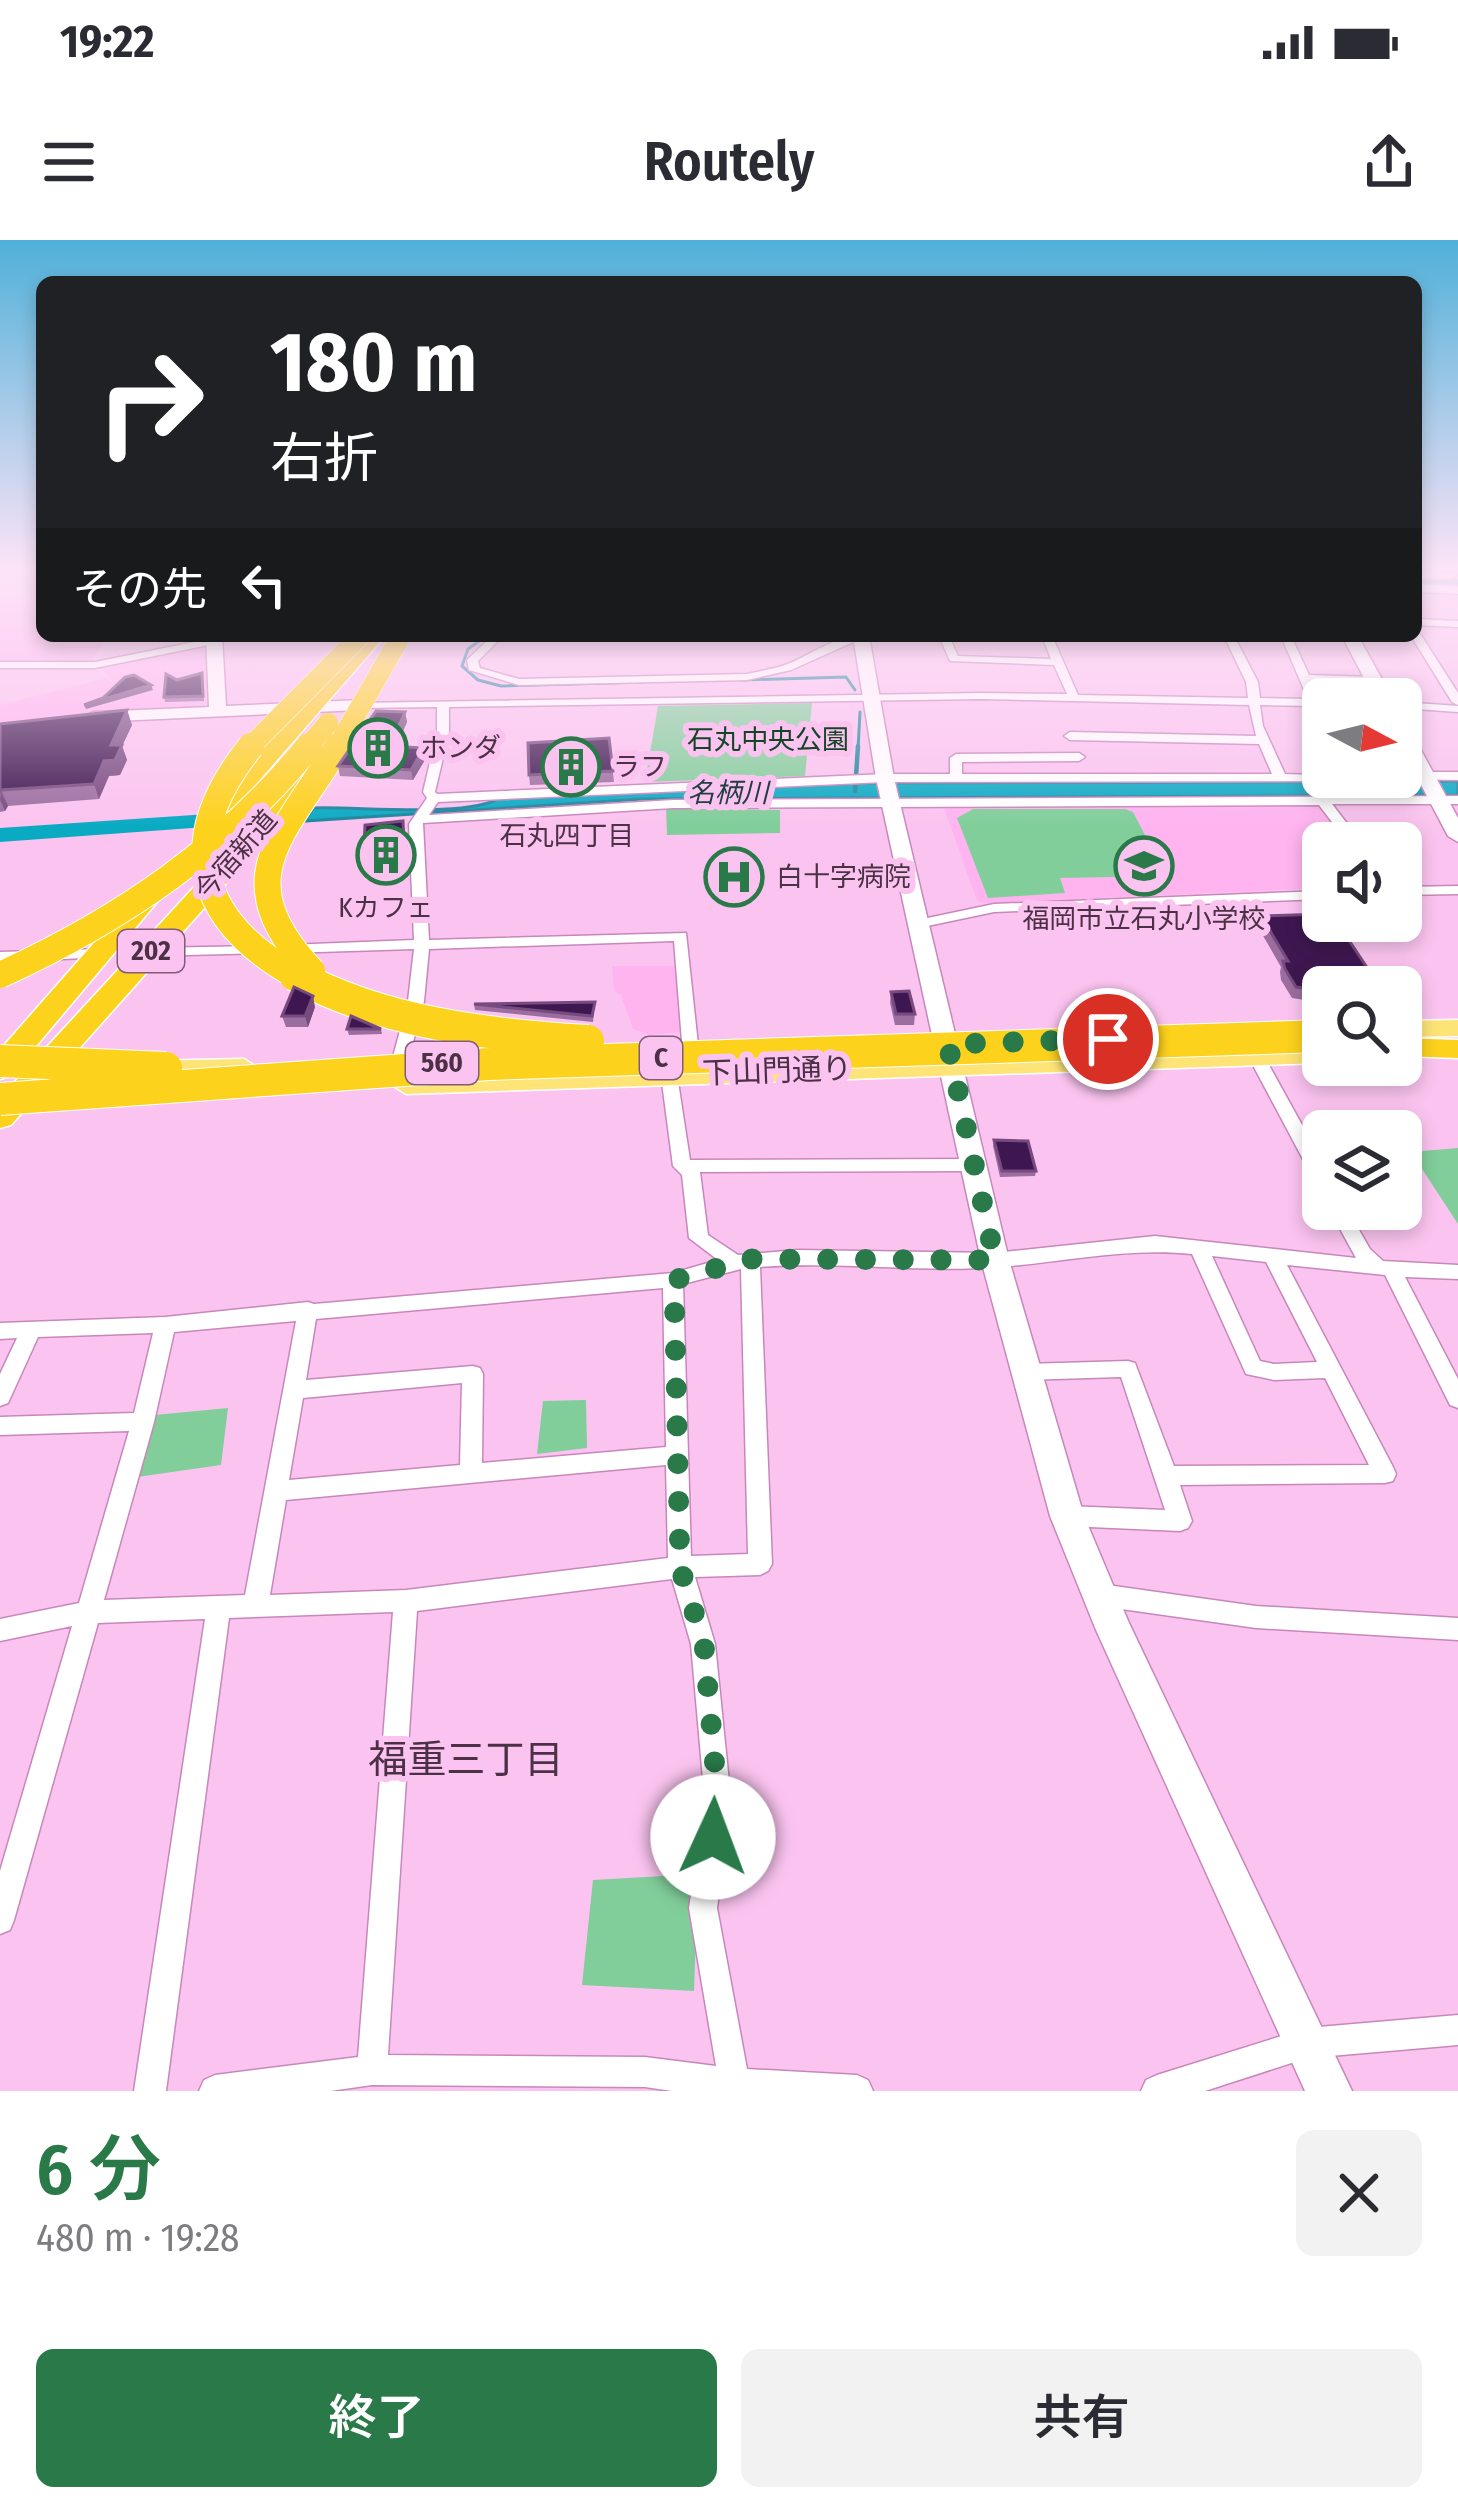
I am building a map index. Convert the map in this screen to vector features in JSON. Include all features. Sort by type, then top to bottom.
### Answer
[{"type":"highway","points":[[351,654],[244,758],[210,809],[202,844],[205,869],[218,904],[235,926],[299,978],[394,1016],[494,1035],[778,1054]]},
{"type":"highway","name":"今宿新道","points":[[2,1089],[39,1072],[269,818],[360,654]]},
{"type":"highway","points":[[0,958],[86,916],[188,849],[249,794],[380,654]]},
{"type":"highway","name":"今宿新道","points":[[2,1089],[101,955],[221,808],[339,694],[388,654]]},
{"type":"highway","points":[[391,654],[268,860],[268,911],[283,940],[339,992],[415,1024],[451,1035],[627,1061]]},
{"type":"highway","points":[[0,975],[100,926],[207,854],[268,797],[339,694]]},
{"type":"highway","points":[[1422,1030],[1458,1029]]},
{"type":"highway","points":[[1015,1042],[1021,1050],[1052,1051],[1302,1042]]},
{"type":"highway","name":"C","points":[[2,1089],[213,1070],[1302,1042]]},
{"type":"highway","name":"C","points":[[2,1089],[489,1064],[1302,1042]]},
{"type":"highway","points":[[1422,1048],[1458,1047]]},
{"type":"highway","points":[[426,1084],[627,1061]]},
{"type":"main road","name":"560","points":[[950,1054],[1015,1042],[1302,1041]]},
{"type":"main road","name":"下山門通り","points":[[39,1072],[692,1054],[1256,1056],[1302,1046]]},
{"type":"main road","name":"下山門通り","points":[[2,1089],[426,1084],[669,1075],[950,1054]]},
{"type":"street","points":[[0,665],[119,663],[153,654]]},
{"type":"street","points":[[215,654],[218,709]]},
{"type":"street","points":[[478,654],[472,660],[475,670],[519,682],[767,674],[818,654]]},
{"type":"street","points":[[863,654],[918,924],[995,1260],[1067,1516],[1329,2091]]},
{"type":"street","points":[[949,654],[1059,662]]},
{"type":"street","points":[[1055,654],[1075,700]]},
{"type":"street","points":[[1237,654],[1258,699],[1256,726],[1280,778]]},
{"type":"street","points":[[1294,654],[1305,678]]},
{"type":"street","points":[[1428,654],[1458,705]]},
{"type":"street","points":[[979,660],[981,696]]},
{"type":"street","points":[[82,718],[218,709],[339,694],[443,706],[981,696],[1302,702]]},
{"type":"street","points":[[1422,705],[1458,705]]},
{"type":"street","points":[[434,798],[429,792],[443,732],[443,706]]},
{"type":"street","points":[[1059,719],[1087,777]]},
{"type":"street","points":[[1070,736],[1263,740]]},
{"type":"street","points":[[956,778],[956,758],[1078,757]]},
{"type":"street","points":[[1422,770],[1448,800],[1458,836]]},
{"type":"street","points":[[1425,776],[1458,776]]},
{"type":"street","points":[[420,819],[694,804],[889,789],[956,778],[1302,778]]},
{"type":"street","points":[[434,798],[692,784],[856,781],[889,789],[1448,800]]},
{"type":"street","points":[[692,784],[694,804]]},
{"type":"street","points":[[399,1064],[416,1001],[422,946],[416,824],[434,798]]},
{"type":"street","points":[[1323,801],[1339,822]]},
{"type":"street","points":[[1422,891],[1458,890]]},
{"type":"street","points":[[918,924],[994,908],[1302,896]]},
{"type":"street","points":[[150,952],[681,936],[692,1054]]},
{"type":"street","points":[[0,958],[101,955]]},
{"type":"street","points":[[1256,1056],[1302,1141]]},
{"type":"street","points":[[669,1075],[682,1166],[691,1172],[699,1238],[742,1261]]},
{"type":"street","points":[[682,1166],[976,1165]]},
{"type":"street","points":[[1350,1230],[1363,1254],[1384,1268],[1458,1399]]},
{"type":"street","points":[[0,1331],[165,1325],[674,1280],[742,1261],[995,1260],[1155,1243],[1458,1272]]},
{"type":"street","points":[[1198,1247],[1252,1368],[1329,1370]]},
{"type":"street","points":[[1166,1476],[1385,1474],[1272,1255]]},
{"type":"street","points":[[0,1630],[88,1612],[406,1601],[680,1567],[760,1564],[742,1261]]},
{"type":"street","points":[[674,1280],[680,1567],[704,1644],[718,1802],[703,1908],[734,2084]]},
{"type":"street","points":[[256,1604],[308,1310]]},
{"type":"street","points":[[0,1920],[143,1422],[165,1325]]},
{"type":"street","points":[[0,1396],[30,1332]]},
{"type":"street","points":[[1024,1372],[1128,1369],[1180,1521],[1067,1516]]},
{"type":"street","points":[[293,1390],[473,1374],[471,1473]]},
{"type":"street","points":[[0,1426],[143,1422]]},
{"type":"street","points":[[276,1491],[677,1455]]},
{"type":"street","points":[[1100,1594],[1256,1617],[1458,1629]]},
{"type":"street","points":[[373,2070],[406,1601]]},
{"type":"street","points":[[150,2091],[219,1606]]},
{"type":"street","points":[[1156,2091],[1307,2043],[1458,2030]]},
{"type":"street","points":[[215,2091],[322,2085],[373,2070],[857,2091]]},
{"type":"shaded area","points":[[0,654],[96,654],[90,663],[0,662]]},
{"type":"shaded area","points":[[161,654],[211,654],[211,701],[0,726],[0,705],[107,678],[116,686],[103,669]]},
{"type":"shaded area","name":"福岡市立石丸小学校","points":[[1319,804],[1332,822],[1302,822],[1302,889],[984,903],[977,901],[943,805]]},
{"type":"shaded area","points":[[612,966],[676,966],[680,1032],[649,1035],[633,1029],[621,995],[614,991]]},
{"type":"green space","name":"石丸中央公園","points":[[812,703],[805,776],[645,782],[658,706]]},
{"type":"green space","name":"石丸中央公園","points":[[666,808],[780,810],[780,833],[667,835]]},
{"type":"green space","points":[[973,809],[1125,809],[1133,812],[1166,876],[1060,878],[1065,893],[988,898],[957,818]]},
{"type":"green space","points":[[1458,1148],[1458,1224],[1422,1169],[1422,1151]]},
{"type":"green space","points":[[586,1400],[587,1448],[537,1454],[543,1401]]},
{"type":"green space","points":[[228,1408],[221,1465],[137,1477],[155,1415]]},
{"type":"green space","points":[[698,1874],[694,1991],[582,1985],[593,1880]]},
{"type":"water","points":[[1422,781],[1458,781],[1458,795],[1422,795]]},
{"type":"water","points":[[1302,782],[1302,796],[643,799],[305,821],[313,808],[463,808],[499,798],[864,783]]},
{"type":"building","points":[[202,673],[203,696],[164,697],[166,674],[177,680]]},
{"type":"building","points":[[134,675],[151,685],[84,705],[103,698],[125,677]]},
{"type":"building","points":[[127,710],[111,745],[122,745],[115,760],[104,761],[94,784],[0,793],[0,724]]},
{"type":"building","name":"ホンダ","points":[[376,711],[405,712],[390,746],[424,748],[411,770],[338,766]]},
{"type":"building","name":"ラフ","points":[[609,738],[613,771],[529,775],[528,743]]},
{"type":"building","name":"Kカフェ","points":[[403,821],[405,863],[363,867],[365,825]]},
{"type":"building","points":[[1302,915],[1302,942],[1350,942],[1366,966],[1302,966],[1302,988],[1296,987],[1285,969],[1283,961],[1288,961],[1261,916]]},
{"type":"building","points":[[294,987],[313,996],[305,1016],[282,1016]]},
{"type":"building","points":[[909,991],[915,1014],[896,1014],[891,992]]},
{"type":"building","points":[[595,1002],[592,1016],[474,1004]]},
{"type":"building","points":[[351,1016],[381,1029],[347,1029]]},
{"type":"building","points":[[994,1140],[1028,1141],[1036,1171],[1002,1171]]},
{"type":"waterway","points":[[466,654],[462,666],[478,680],[501,686],[644,682]]},
{"type":"waterway","points":[[741,680],[846,677],[855,690]]},
{"type":"waterway","points":[[858,749],[860,712]]},
{"type":"waterway","points":[[855,791],[858,746]]},
{"type":"waterway","name":"名柄川","points":[[0,835],[238,819]]},
{"type":"place","name":"ホンダ","points":[[378,748]]},
{"type":"place","name":"ラフ","points":[[571,767]]},
{"type":"place","name":"Kカフェ","points":[[386,855]]},
{"type":"place","name":"福岡市立石丸小学校","points":[[1144,866]]},
{"type":"place","name":"白十字病院","points":[[734,877]]},
{"type":"district","name":"石丸四丁目","points":[[567,836]]},
{"type":"district","name":"福重三丁目","points":[[466,1759]]},
{"type":"route","points":[[713,1837],[718,1802],[704,1644],[680,1567],[674,1280],[750,1259],[995,1260],[948,1044],[1108,1039]]}]
